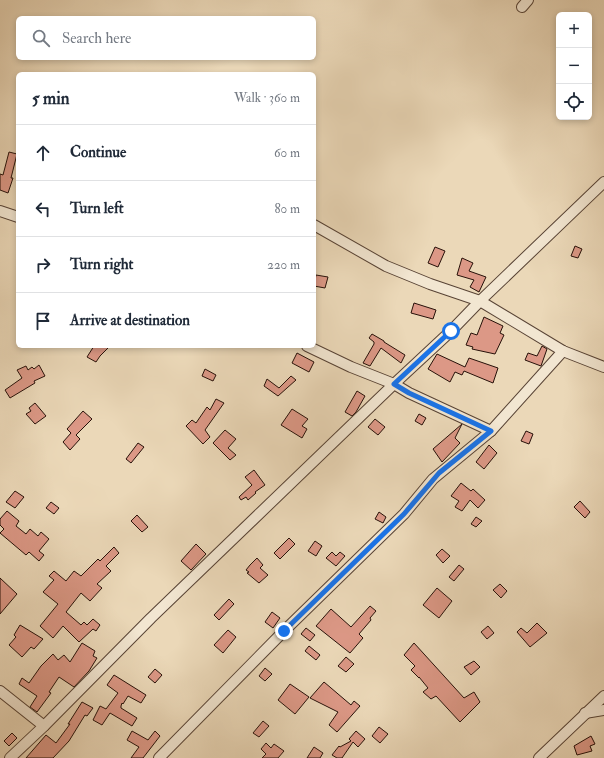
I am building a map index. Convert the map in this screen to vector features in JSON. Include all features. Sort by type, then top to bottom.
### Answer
[{"type":"street","points":[[10,758],[44,726],[151,618],[451,331],[480,301],[604,182]]},
{"type":"street","points":[[0,211],[16,216]]},
{"type":"street","points":[[316,225],[386,266],[430,284],[480,301],[563,351],[604,367]]},
{"type":"street","points":[[311,348],[351,367],[394,384],[409,393],[491,431]]},
{"type":"street","points":[[159,758],[284,631],[404,514],[433,479],[491,431],[563,351]]},
{"type":"street","points":[[0,691],[44,726]]},
{"type":"street","points":[[539,758],[604,696]]},
{"type":"street","points":[[585,714],[604,710]]},
{"type":"building","points":[[9,152],[16,154],[11,178],[13,178],[8,193],[0,190],[0,174],[3,175]]},
{"type":"building","points":[[575,246],[582,249],[578,258],[571,256]]},
{"type":"building","points":[[435,247],[445,251],[438,267],[428,263]]},
{"type":"building","points":[[462,258],[473,263],[469,271],[486,277],[479,292],[470,287],[474,280],[457,275]]},
{"type":"building","points":[[316,275],[328,277],[325,288],[316,286]]},
{"type":"building","points":[[414,303],[436,310],[433,319],[411,313]]},
{"type":"building","points":[[484,317],[503,326],[500,333],[504,335],[495,354],[472,349],[473,347],[466,345],[471,333],[477,335]]},
{"type":"building","points":[[372,334],[405,355],[401,363],[381,348],[370,366],[363,363],[374,344],[374,342],[369,338]]},
{"type":"building","points":[[542,346],[547,349],[541,366],[525,360],[528,353],[537,356]]},
{"type":"building","points":[[93,348],[108,348],[96,362],[87,357]]},
{"type":"building","points":[[297,353],[314,362],[309,372],[292,363]]},
{"type":"building","points":[[437,354],[465,367],[469,358],[498,368],[493,383],[464,371],[462,375],[455,372],[450,382],[428,369]]},
{"type":"building","points":[[39,365],[45,376],[34,381],[35,383],[10,398],[5,390],[22,378],[17,370],[26,366],[28,370],[32,367],[34,369]]},
{"type":"building","points":[[205,369],[216,375],[213,381],[202,376]]},
{"type":"building","points":[[291,376],[296,380],[278,396],[264,386],[267,379],[279,388]]},
{"type":"building","points":[[357,391],[365,396],[352,416],[345,412]]},
{"type":"building","points":[[216,399],[224,403],[205,430],[210,437],[203,444],[186,426],[192,420],[196,423],[207,407],[210,410]]},
{"type":"building","points":[[35,403],[46,416],[35,424],[26,414],[31,411],[29,408]]},
{"type":"building","points":[[292,409],[308,419],[302,426],[307,429],[302,438],[281,425]]},
{"type":"building","points":[[83,411],[92,419],[76,435],[80,439],[70,450],[63,442],[71,433],[67,429]]},
{"type":"building","points":[[419,414],[426,418],[422,425],[415,421]]},
{"type":"building","points":[[375,419],[385,427],[378,435],[368,427]]},
{"type":"building","points":[[462,424],[455,438],[460,443],[442,462],[433,449]]},
{"type":"building","points":[[225,430],[236,439],[228,448],[236,455],[230,460],[213,443]]},
{"type":"building","points":[[526,431],[533,434],[529,444],[521,441]]},
{"type":"building","points":[[138,443],[144,447],[131,463],[126,459]]},
{"type":"building","points":[[489,445],[497,453],[484,469],[476,462]]},
{"type":"building","points":[[254,470],[265,485],[255,492],[256,493],[248,500],[246,497],[241,500],[239,497],[252,485],[245,477]]},
{"type":"building","points":[[461,483],[471,491],[473,489],[485,500],[478,508],[470,500],[462,511],[455,507],[459,501],[451,496]]},
{"type":"building","points":[[15,491],[24,497],[15,508],[6,502]]},
{"type":"building","points":[[580,501],[590,512],[585,518],[574,507]]},
{"type":"building","points":[[51,502],[59,508],[54,514],[46,508]]},
{"type":"building","points":[[7,511],[19,521],[16,526],[26,534],[30,529],[38,536],[41,532],[49,539],[39,551],[44,555],[39,561],[29,552],[26,555],[0,533],[4,529],[0,525],[0,519]]},
{"type":"building","points":[[379,512],[386,517],[383,523],[375,519]]},
{"type":"building","points":[[137,515],[148,527],[142,532],[131,521]]},
{"type":"building","points":[[476,517],[482,521],[476,527],[471,524]]},
{"type":"building","points":[[289,538],[295,544],[280,559],[274,553]]},
{"type":"building","points":[[315,541],[322,546],[316,556],[308,551]]},
{"type":"building","points":[[196,544],[206,554],[191,570],[181,561]]},
{"type":"building","points":[[114,547],[119,553],[106,566],[111,571],[97,584],[102,588],[90,601],[81,593],[66,612],[81,625],[84,622],[87,625],[93,619],[100,625],[96,631],[93,629],[79,642],[63,626],[53,638],[40,626],[58,604],[43,592],[54,580],[49,576],[54,571],[66,581],[74,571],[81,576],[98,559],[100,561]]},
{"type":"building","points":[[442,549],[450,556],[443,563],[436,555]]},
{"type":"building","points":[[332,552],[336,556],[340,552],[345,556],[336,566],[326,558]]},
{"type":"building","points":[[257,558],[263,565],[260,568],[268,575],[259,583],[247,573],[249,572],[246,570]]},
{"type":"building","points":[[459,565],[464,569],[454,581],[449,577]]},
{"type":"building","points":[[0,578],[17,594],[0,614]]},
{"type":"building","points":[[500,584],[507,591],[501,598],[493,590]]},
{"type":"building","points":[[437,588],[452,601],[439,618],[423,605]]},
{"type":"building","points":[[229,599],[234,604],[219,620],[214,615]]},
{"type":"building","points":[[370,606],[376,611],[370,618],[371,620],[359,634],[363,638],[350,653],[316,626],[331,609],[351,627]]},
{"type":"building","points":[[272,612],[280,618],[273,628],[265,622]]},
{"type":"building","points":[[537,623],[547,633],[530,647],[517,632],[521,628],[527,633]]},
{"type":"building","points":[[20,625],[43,639],[34,649],[31,647],[22,657],[9,645],[16,637],[14,635]]},
{"type":"building","points":[[488,626],[494,633],[487,639],[481,632]]},
{"type":"building","points":[[306,628],[315,635],[310,641],[301,634]]},
{"type":"building","points":[[228,630],[236,637],[223,653],[214,645]]},
{"type":"building","points":[[82,643],[95,651],[93,656],[97,658],[89,671],[74,687],[59,677],[49,692],[51,693],[37,712],[30,707],[37,696],[19,684],[22,678],[29,683],[41,666],[53,654],[58,660],[64,655],[70,662]]},
{"type":"building","points":[[414,643],[464,698],[474,692],[480,702],[460,722],[436,696],[431,699],[423,692],[428,688],[411,670],[415,666],[404,655]]},
{"type":"building","points":[[309,646],[320,655],[316,660],[305,651]]},
{"type":"building","points":[[346,657],[354,664],[346,672],[338,666]]},
{"type":"building","points":[[474,661],[480,667],[471,675],[464,667]]},
{"type":"building","points":[[265,668],[272,674],[265,681],[259,676]]},
{"type":"building","points":[[155,669],[162,675],[155,683],[148,677]]},
{"type":"building","points":[[114,675],[146,695],[141,703],[128,696],[123,704],[122,703],[121,708],[137,718],[132,726],[110,713],[102,725],[93,720],[100,706],[106,709],[118,693],[107,685]]},
{"type":"building","points":[[324,682],[351,705],[354,701],[360,706],[337,732],[329,725],[338,712],[310,698]]},
{"type":"building","points":[[290,684],[309,697],[295,714],[278,700]]},
{"type":"building","points":[[82,702],[93,708],[87,716],[85,715],[69,741],[53,758],[26,758],[46,735],[56,743],[70,724],[68,724]]},
{"type":"building","points":[[263,721],[269,726],[259,737],[253,733]]},
{"type":"building","points":[[379,727],[388,734],[380,743],[372,736]]},
{"type":"building","points":[[132,731],[148,740],[155,731],[160,736],[143,758],[131,758],[139,747],[127,740]]},
{"type":"building","points":[[356,731],[365,739],[358,747],[353,742],[342,758],[337,758],[332,755],[339,746],[340,747],[351,741],[349,739]]},
{"type":"building","points":[[12,733],[17,738],[9,746],[4,741]]},
{"type":"building","points":[[591,736],[595,744],[590,746],[592,751],[577,755],[574,746]]},
{"type":"building","points":[[266,743],[271,748],[274,744],[284,751],[278,758],[262,758],[266,754],[261,749]]},
{"type":"building","points":[[314,747],[323,753],[320,758],[307,758]]},
{"type":"route","points":[[284,631],[404,514],[439,473],[491,431],[409,393],[394,384],[451,331]]}]
